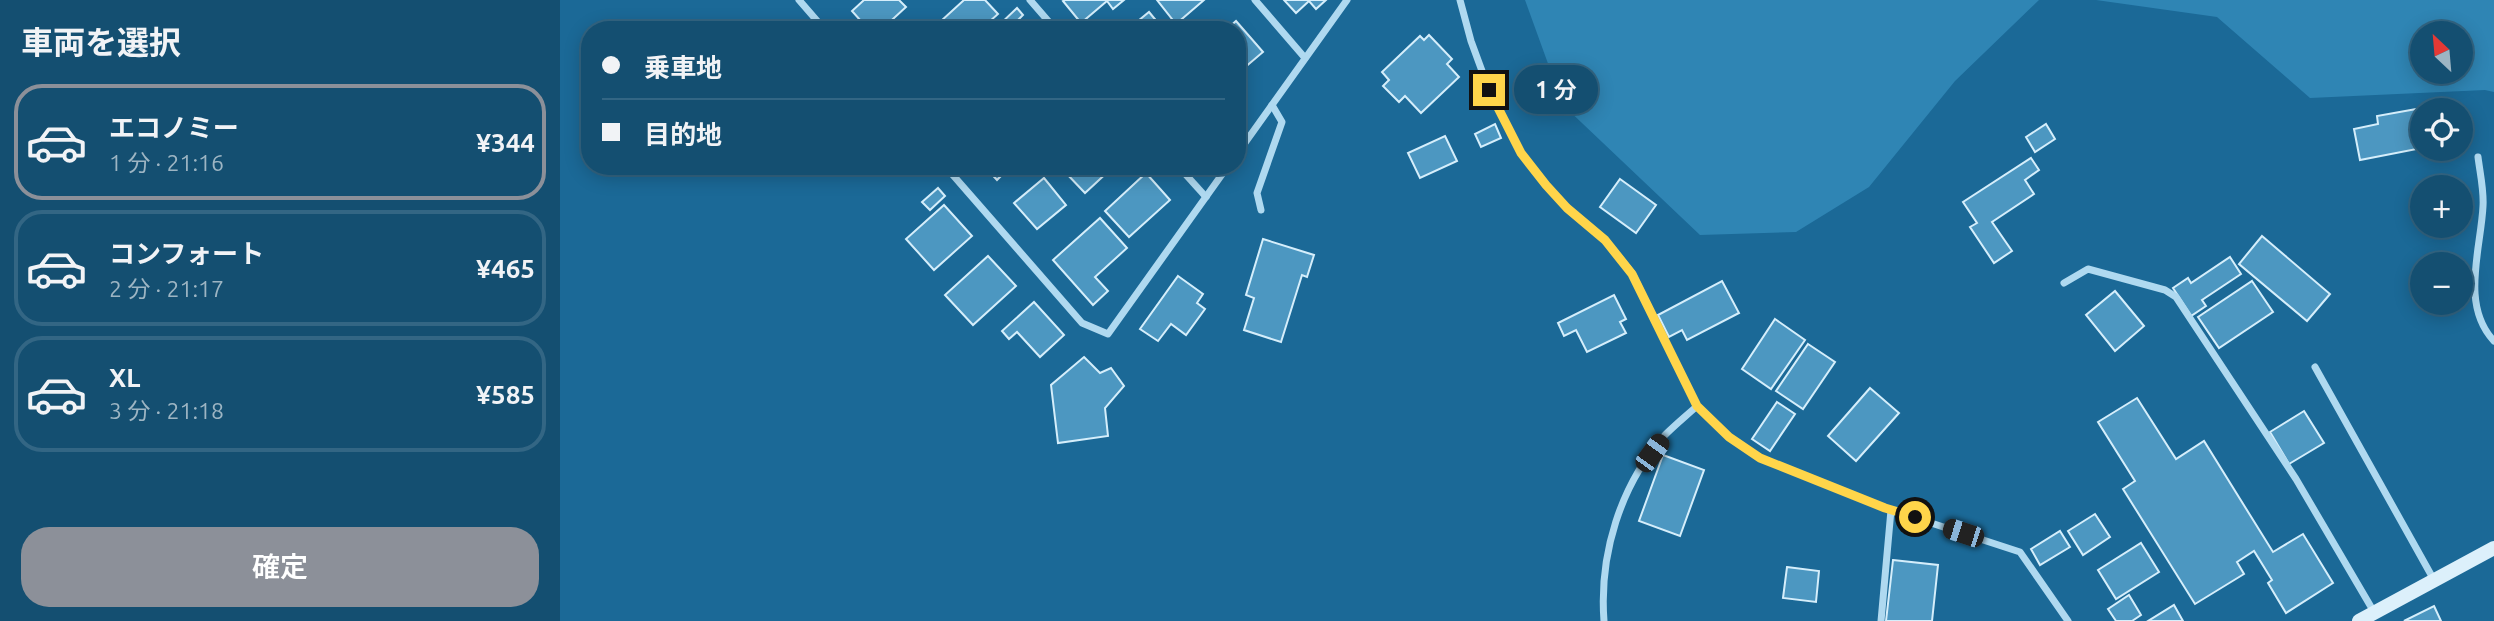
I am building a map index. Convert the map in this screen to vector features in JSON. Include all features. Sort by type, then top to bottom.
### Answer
[{"type":"street","points":[[799,0],[817,21]]},
{"type":"street","points":[[1030,0],[1048,21]]},
{"type":"street","points":[[1255,0],[1305,58]]},
{"type":"street","points":[[1246,141],[1347,0]]},
{"type":"street","points":[[1460,0],[1471,41],[1489,90],[1521,153],[1567,208],[1605,240],[1632,274],[1697,406],[1729,437],[1760,458],[1891,510],[2020,552],[2068,621]]},
{"type":"street","points":[[1261,210],[1257,193],[1282,122],[1272,105]]},
{"type":"street","points":[[2478,157],[2483,203],[2474,278],[2477,310],[2494,341]]},
{"type":"street","points":[[953,175],[1083,323],[1108,334],[1222,175]]},
{"type":"street","points":[[1186,175],[1206,197]]},
{"type":"street","points":[[2064,283],[2088,269],[2165,290],[2176,297],[2296,479],[2375,613]]},
{"type":"street","points":[[2315,367],[2434,580]]},
{"type":"street","points":[[1604,621],[1605,556],[1623,502],[1639,470],[1664,436],[1697,406]]},
{"type":"street","points":[[1881,621],[1891,510]]},
{"type":"street","points":[[2359,621],[2494,548]]},
{"type":"shaded area","points":[[1525,0],[2039,0],[1955,81],[1869,187],[1796,232],[1700,235],[1563,105]]},
{"type":"shaded area","points":[[2096,0],[2494,0],[2494,92],[2485,90],[2310,98],[2217,17]]},
{"type":"building","points":[[864,0],[899,0],[906,7],[891,21],[861,21],[852,11]]},
{"type":"building","points":[[964,0],[985,0],[998,14],[990,21],[941,21]]},
{"type":"building","points":[[1124,0],[1113,9],[1107,1],[1083,21],[1079,21],[1063,1]]},
{"type":"building","points":[[1157,0],[1204,0],[1180,21],[1174,21]]},
{"type":"building","points":[[1284,0],[1326,0],[1316,9],[1309,1],[1296,13]]},
{"type":"building","points":[[1017,8],[1023,15],[1017,21],[1003,21]]},
{"type":"building","points":[[1149,12],[1156,21],[1138,21]]},
{"type":"building","points":[[1246,32],[1263,52],[1246,66]]},
{"type":"building","points":[[1429,35],[1452,59],[1447,64],[1459,77],[1421,113],[1405,96],[1399,102],[1383,86],[1389,80],[1382,72],[1420,36],[1424,40]]},
{"type":"building","points":[[2410,110],[2410,150],[2360,160],[2354,129],[2378,124],[2377,116]]},
{"type":"building","points":[[1495,124],[1501,138],[1481,147],[1475,134]]},
{"type":"building","points":[[2046,124],[2055,139],[2035,152],[2026,137]]},
{"type":"building","points":[[1445,136],[1457,161],[1420,178],[1408,153]]},
{"type":"building","points":[[2031,158],[2039,170],[2025,180],[2034,194],[1992,222],[2012,251],[1994,263],[1970,227],[1977,223],[1963,202]]},
{"type":"building","points":[[1068,175],[1104,175],[1085,193]]},
{"type":"building","points":[[1144,175],[1148,175],[1170,200],[1129,237],[1105,211]]},
{"type":"building","points":[[1044,178],[1066,205],[1037,229],[1014,203]]},
{"type":"building","points":[[1620,179],[1656,205],[1636,233],[1600,207]]},
{"type":"building","points":[[938,188],[945,196],[930,210],[922,202]]},
{"type":"building","points":[[944,205],[972,236],[934,270],[906,239]]},
{"type":"building","points":[[1100,218],[1127,248],[1095,277],[1108,291],[1093,305],[1053,260]]},
{"type":"building","points":[[2262,236],[2330,294],[2307,321],[2239,264]]},
{"type":"building","points":[[1263,239],[1314,255],[1307,277],[1302,275],[1281,342],[1244,330],[1254,298],[1246,295]]},
{"type":"building","points":[[988,256],[1016,286],[973,325],[945,295]]},
{"type":"building","points":[[2230,257],[2241,274],[2202,300],[2206,306],[2191,316],[2173,288],[2188,278],[2191,283]]},
{"type":"building","points":[[1178,276],[1203,294],[1197,303],[1205,309],[1186,335],[1171,324],[1158,341],[1140,329]]},
{"type":"building","points":[[1722,281],[1739,313],[1687,340],[1682,330],[1669,337],[1658,315]]},
{"type":"building","points":[[2252,281],[2273,312],[2219,348],[2198,317]]},
{"type":"building","points":[[2115,291],[2144,326],[2115,351],[2086,315]]},
{"type":"building","points":[[1614,295],[1626,319],[1620,322],[1626,333],[1587,352],[1576,330],[1564,336],[1558,323]]},
{"type":"building","points":[[1034,302],[1064,335],[1040,357],[1017,332],[1009,339],[1002,331]]},
{"type":"building","points":[[1775,319],[1805,340],[1771,389],[1742,369]]},
{"type":"building","points":[[1808,344],[1835,362],[1803,409],[1776,391]]},
{"type":"building","points":[[1084,357],[1100,373],[1111,368],[1124,386],[1105,408],[1108,436],[1058,443],[1051,385]]},
{"type":"building","points":[[1870,388],[1899,413],[1856,461],[1828,436]]},
{"type":"building","points":[[2137,398],[2176,459],[2204,441],[2273,552],[2303,534],[2333,583],[2286,613],[2268,583],[2272,580],[2254,551],[2237,562],[2244,574],[2195,604],[2123,489],[2135,481],[2098,422]]},
{"type":"building","points":[[1777,402],[1795,414],[1770,451],[1752,439]]},
{"type":"building","points":[[2304,411],[2324,443],[2289,464],[2270,432]]},
{"type":"building","points":[[1663,455],[1704,470],[1680,536],[1639,521]]},
{"type":"building","points":[[2095,514],[2110,537],[2083,555],[2068,531]]},
{"type":"building","points":[[2060,531],[2070,547],[2040,565],[2031,549]]},
{"type":"building","points":[[2141,543],[2159,572],[2116,599],[2098,570]]},
{"type":"building","points":[[1893,560],[1938,565],[1932,621],[1886,621]]},
{"type":"building","points":[[1787,567],[1819,571],[1816,602],[1783,598]]},
{"type":"building","points":[[2129,595],[2141,615],[2132,621],[2116,621],[2108,609]]},
{"type":"building","points":[[2174,605],[2183,621],[2148,621]]},
{"type":"building","points":[[2434,606],[2441,621],[2404,621]]},
{"type":"route","points":[[1489,90],[1521,153],[1567,208],[1605,240],[1632,274],[1697,406],[1729,437],[1760,458],[1885,508],[1915,517]]}]
